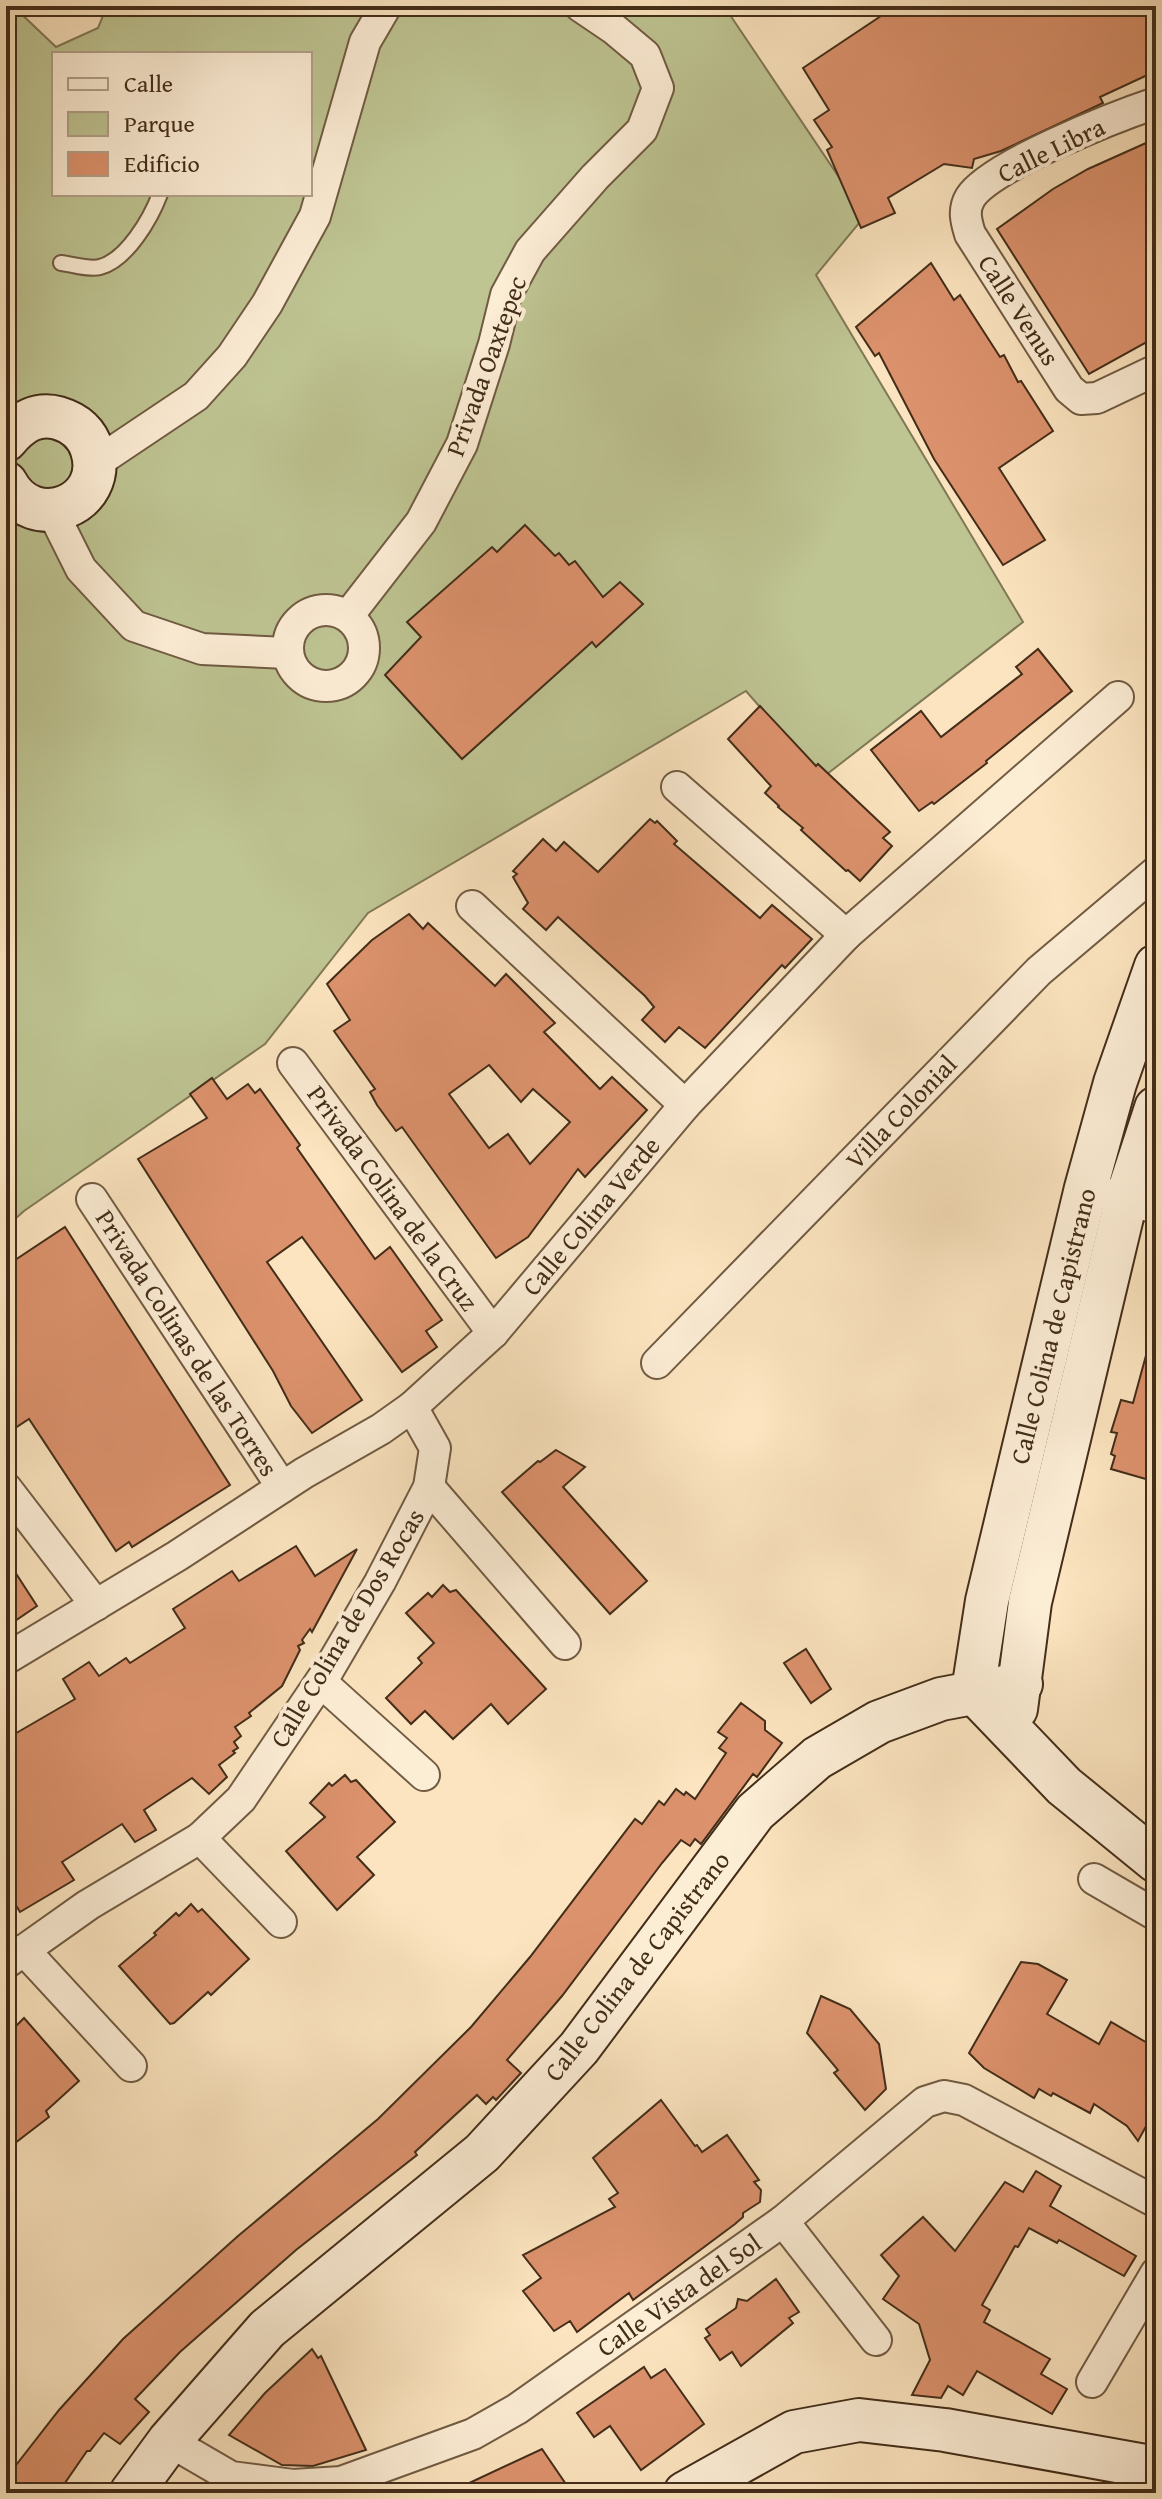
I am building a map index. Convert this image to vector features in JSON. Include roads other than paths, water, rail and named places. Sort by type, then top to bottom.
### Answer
[{"type":"main road","points":[[6,439],[24,422],[47,415],[71,422],[80,430],[89,439],[96,463],[90,486],[73,504],[52,511],[31,508],[12,495],[6,483]]},
{"type":"main road","name":"Calle Colina de Capistrano","points":[[973,1691],[987,1601],[1091,1171],[1115,1083],[1156,966]]},
{"type":"main road","name":"Calle Colina de Capistrano","points":[[131,2493],[169,2441],[267,2329],[482,2153],[547,2083],[579,2048],[755,1812],[817,1758],[879,1722],[941,1699],[1021,1684],[1030,1602],[1144,1186],[1156,1108]]},
{"type":"main road","points":[[1012,1730],[1021,1684]]},
{"type":"main road","points":[[973,1691],[1064,1786],[1156,1861]]},
{"type":"main road","points":[[685,2493],[794,2432],[859,2420],[945,2430],[1156,2468]]},
{"type":"street","points":[[312,194],[365,42],[386,6]]},
{"type":"street","name":"Privada Oaxtepec","points":[[348,616],[421,522],[462,444],[506,295],[530,251],[595,177],[642,130],[658,88],[645,55],[580,6]]},
{"type":"street","name":"Calle Libra","points":[[965,216],[969,200],[980,186],[1055,143],[1156,103]]},
{"type":"street","points":[[96,463],[196,396],[223,366],[267,304],[308,205]]},
{"type":"street","name":"Calle Venus","points":[[965,216],[978,247],[1069,389],[1081,399],[1097,398],[1156,370]]},
{"type":"street","points":[[52,511],[81,569],[134,626],[202,649],[287,653]]},
{"type":"street","points":[[327,610],[348,616],[363,636],[363,662],[346,682],[320,687],[298,675],[287,653],[292,630],[306,615],[327,610]]},
{"type":"street","name":"Calle Colina Verde","points":[[6,1659],[177,1556],[412,1407],[493,1333],[685,1105],[846,935],[1118,697]]},
{"type":"street","points":[[677,787],[846,935]]},
{"type":"street","name":"Villa Colonial","points":[[657,1363],[1039,971],[1156,872]]},
{"type":"street","points":[[472,906],[685,1105]]},
{"type":"street","name":"Privada Colina de la Cruz","points":[[293,1063],[493,1333]]},
{"type":"street","points":[[1091,1171],[1144,1186]]},
{"type":"street","name":"Privada Colinas de las Torres","points":[[92,1199],[282,1487]]},
{"type":"street","name":"Calle Colina de Dos Rocas","points":[[15,1957],[88,1905],[200,1838],[241,1799],[321,1682],[380,1582],[429,1487],[435,1448],[412,1407]]},
{"type":"street","points":[[429,1487],[565,1644]]},
{"type":"street","points":[[6,1488],[96,1605]]},
{"type":"street","points":[[321,1682],[424,1775]]},
{"type":"street","points":[[200,1838],[281,1922]]},
{"type":"street","points":[[1094,1879],[1156,1915]]},
{"type":"street","points":[[15,1957],[131,2066]]},
{"type":"street","name":"Calle Vista del Sol","points":[[169,2441],[231,2477],[293,2485],[341,2482],[473,2434],[517,2409],[783,2221],[925,2102],[944,2096],[964,2100],[1156,2202]]},
{"type":"street","points":[[783,2221],[876,2340]]},
{"type":"street","points":[[1092,2382],[1156,2273]]},
{"type":"lane","points":[[61,263],[99,267],[125,251],[150,221],[159,196]]}]
